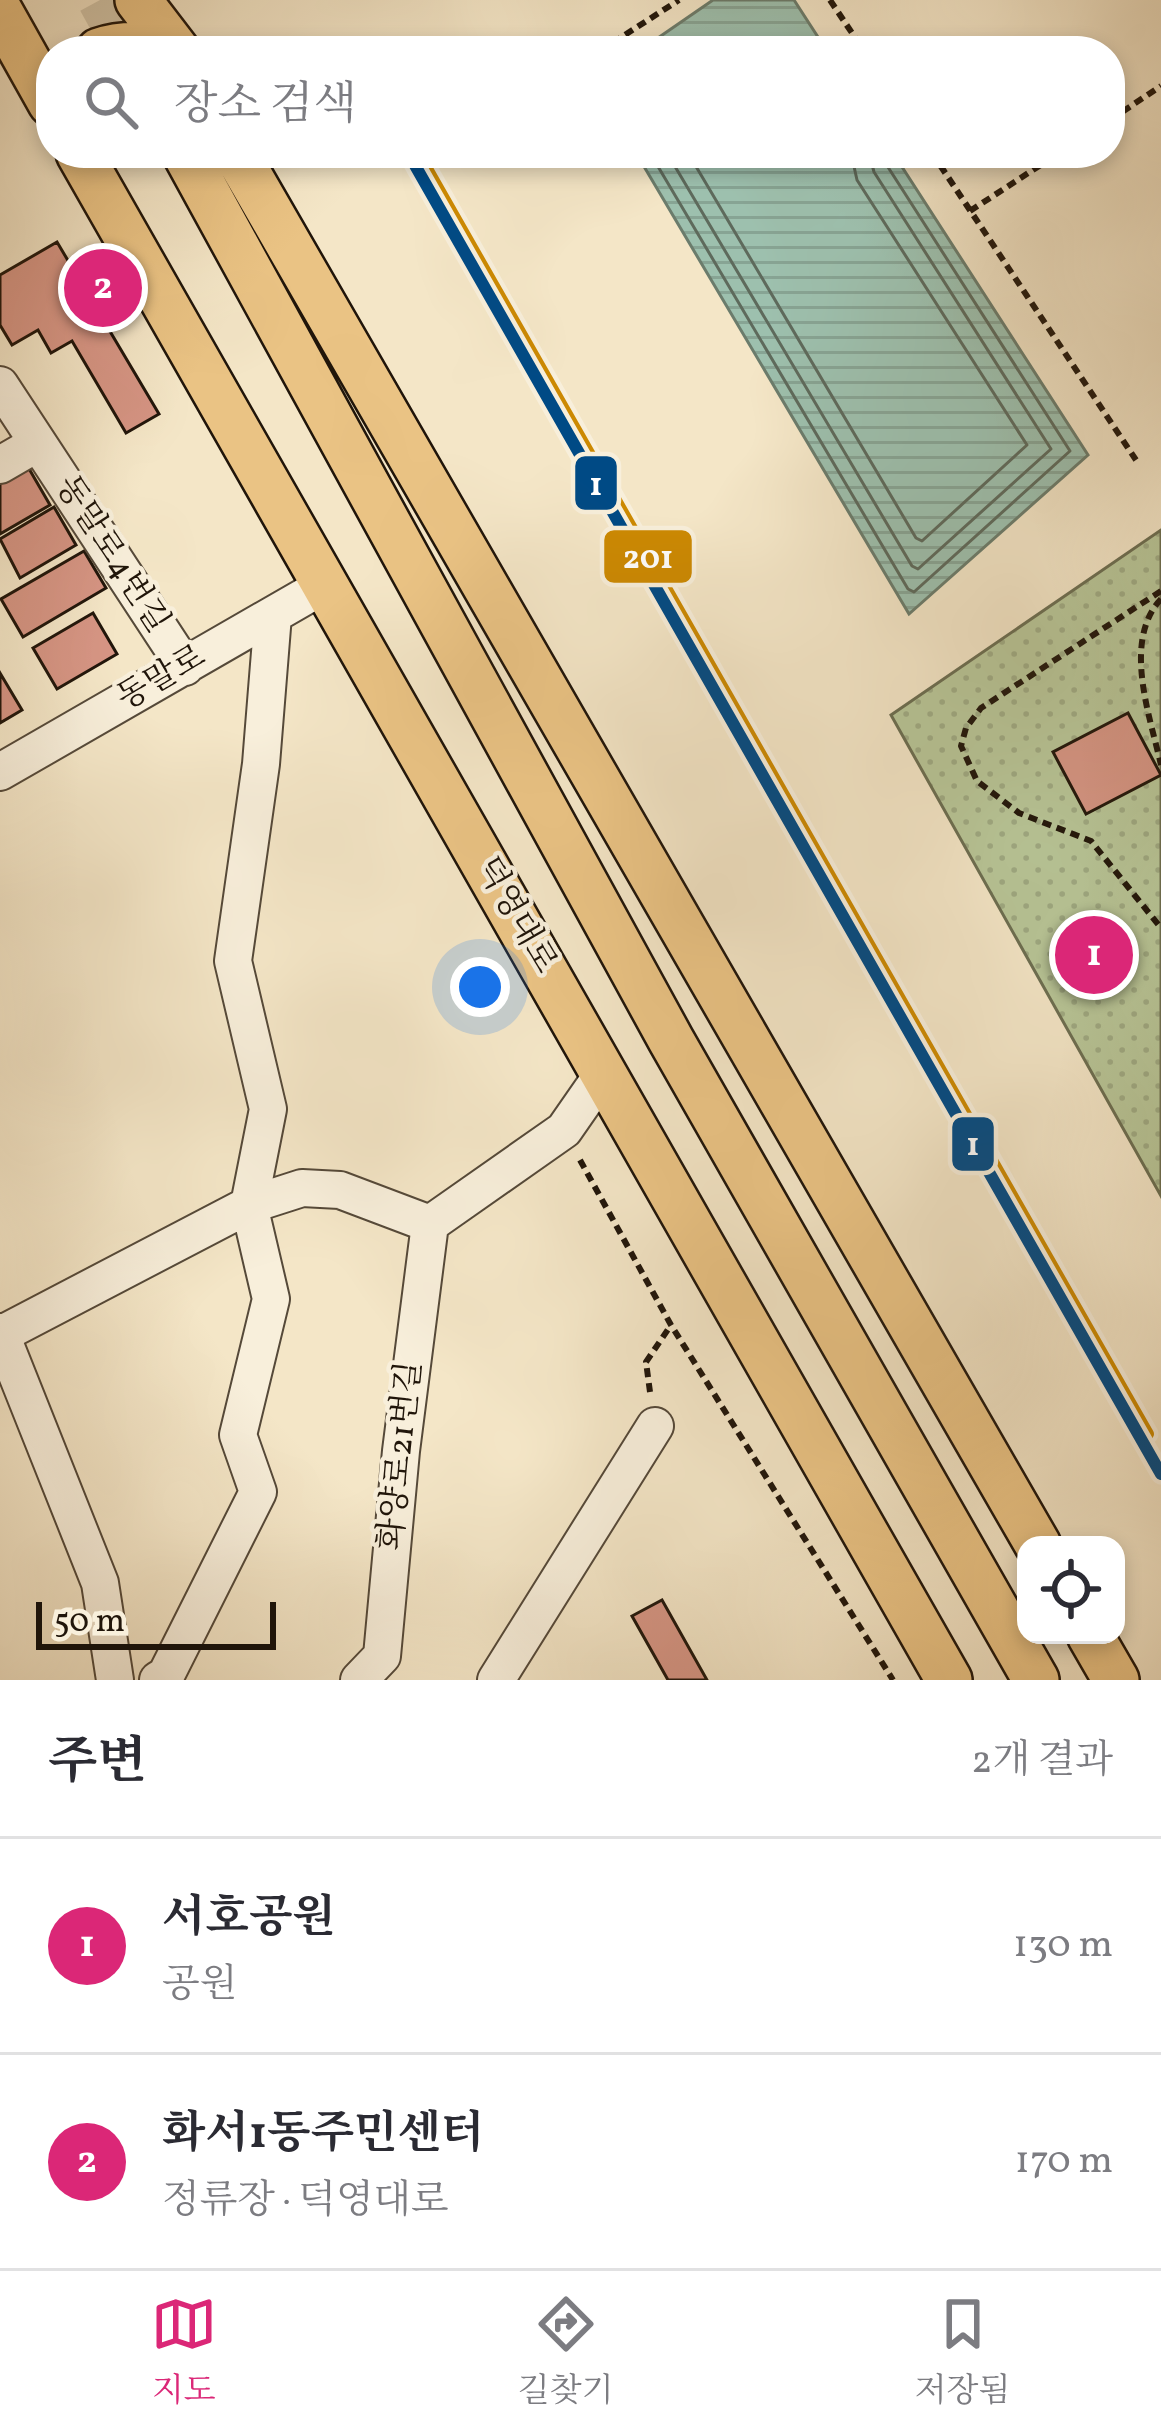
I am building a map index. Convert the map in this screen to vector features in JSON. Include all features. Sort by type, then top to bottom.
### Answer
[{"type":"main road","points":[[138,0],[166,36]]},
{"type":"main road","points":[[0,12],[36,76]]},
{"type":"main road","name":"덕영대로","points":[[87,168],[949,1680]]},
{"type":"main road","points":[[193,168],[671,1040],[1036,1680]]},
{"type":"main road","points":[[245,168],[1033,1536]]},
{"type":"main road","points":[[1095,1644],[1116,1680]]},
{"type":"street","name":"동말로4번길","points":[[0,385],[184,667]]},
{"type":"street","name":"동말로4번길","points":[[0,465],[38,442]]},
{"type":"street","name":"동말로","points":[[0,772],[323,586]]},
{"type":"street","points":[[158,1680],[166,1675],[258,1492],[238,1435],[271,1298],[249,1204],[268,1109],[233,961],[261,764],[273,615]]},
{"type":"street","points":[[115,1680],[100,1583],[0,1334],[249,1204],[302,1188],[340,1190],[430,1224],[564,1130],[605,1071]]},
{"type":"street","name":"화양로21번길","points":[[378,1672],[430,1224]]},
{"type":"street","points":[[496,1680],[655,1426]]},
{"type":"path","points":[[623,36],[679,0]]},
{"type":"path","points":[[830,0],[854,36]]},
{"type":"path","points":[[1125,110],[1161,86]]},
{"type":"path","points":[[942,168],[1136,460]]},
{"type":"path","points":[[970,211],[1036,168]]},
{"type":"path","points":[[1161,595],[1145,627],[1142,659],[1161,765]]},
{"type":"path","points":[[1161,595],[981,708],[966,728],[961,746],[977,782],[1001,803],[1091,841],[1161,928]]},
{"type":"path","points":[[564,1130],[671,1324],[892,1680]]},
{"type":"path","points":[[655,1426],[646,1362],[671,1324]]},
{"type":"shaded area","points":[[1161,530],[1161,1196],[891,715]]},
{"type":"water","points":[[713,0],[794,0],[817,36],[661,36]]},
{"type":"water","points":[[645,168],[903,168],[1088,455],[909,614]]},
{"type":"building","points":[[57,242],[159,414],[126,433],[72,341],[51,353],[38,330],[12,345],[0,325],[0,275]]},
{"type":"building","points":[[28,467],[50,505],[0,534],[0,483]]},
{"type":"building","points":[[54,507],[76,545],[20,578],[0,539]]},
{"type":"building","points":[[84,551],[106,588],[23,637],[1,599]]},
{"type":"building","points":[[93,613],[117,654],[57,689],[33,648]]},
{"type":"building","points":[[0,673],[22,710],[0,723]]},
{"type":"building","points":[[1128,713],[1161,775],[1086,814],[1053,752]]},
{"type":"building","points":[[662,1600],[707,1680],[668,1680],[632,1616]]},
{"type":"tunnel","points":[[100,0],[120,36]]},
{"type":"transit line","name":"1","points":[[417,168],[1161,1474]]},
{"type":"transit line","name":"201","points":[[427,168],[1148,1434]]},
{"type":"place","name":"화서1동주민센터","points":[[103,288]]},
{"type":"place","name":"서호공원","points":[[1094,955]]}]
